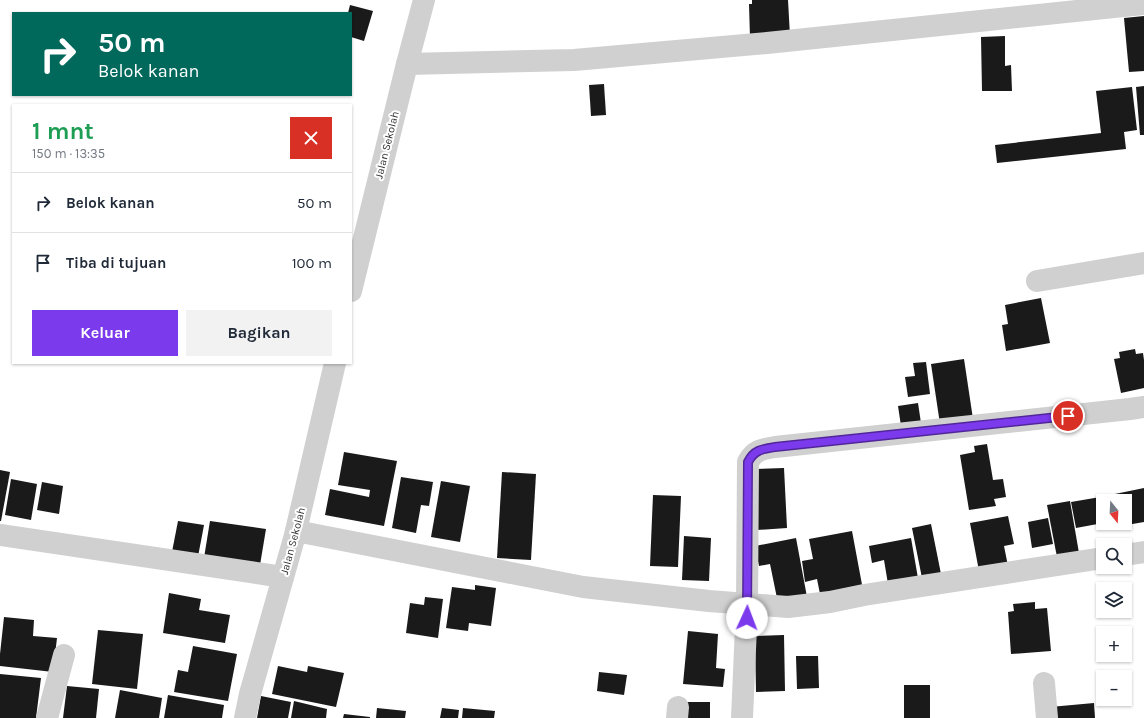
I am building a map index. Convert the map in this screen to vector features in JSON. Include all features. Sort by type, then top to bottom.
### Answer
[{"type":"street","name":"Jalan Sekolah","points":[[352,286],[424,0]]},
{"type":"street","points":[[407,64],[574,60],[767,43],[1144,4]]},
{"type":"street","points":[[1037,281],[1144,263]]},
{"type":"street","name":"Jalan Sekolah","points":[[245,718],[250,694],[296,531],[335,364]]},
{"type":"street","points":[[742,718],[747,604],[748,462],[756,452],[761,449],[775,447],[1144,407]]},
{"type":"street","points":[[296,531],[583,587],[709,601],[788,606],[830,602],[864,595],[1096,559]]},
{"type":"street","points":[[0,535],[283,577]]},
{"type":"street","points":[[1132,554],[1144,552]]},
{"type":"street","points":[[46,718],[64,655]]},
{"type":"street","points":[[1044,682],[1047,718]]},
{"type":"building","points":[[752,0],[788,0],[790,36],[750,38],[749,4],[752,4]]},
{"type":"building","points":[[350,5],[373,11],[364,41],[352,37],[352,12],[348,12]]},
{"type":"building","points":[[1144,16],[1144,71],[1129,72],[1124,18]]},
{"type":"building","points":[[1005,36],[1005,66],[1011,65],[1012,91],[982,91],[981,37]]},
{"type":"building","points":[[604,84],[606,115],[591,116],[589,85]]},
{"type":"building","points":[[1144,86],[1144,135],[1140,135],[1136,87]]},
{"type":"building","points":[[1132,87],[1137,130],[1124,132],[1126,149],[997,163],[995,145],[1101,133],[1096,91]]},
{"type":"building","points":[[1041,298],[1050,343],[1006,351],[1002,325],[1008,324],[1005,305]]},
{"type":"building","points":[[1135,349],[1136,354],[1143,353],[1144,388],[1121,393],[1114,359],[1120,358],[1119,352]]},
{"type":"building","points":[[964,359],[973,419],[940,424],[931,364]]},
{"type":"building","points":[[926,362],[930,394],[908,397],[905,377],[915,376],[913,363]]},
{"type":"building","points":[[918,403],[921,423],[901,426],[898,406]]},
{"type":"building","points":[[987,444],[993,480],[1003,479],[1006,497],[994,499],[996,506],[969,510],[960,455],[975,452],[974,446]]},
{"type":"building","points":[[344,452],[397,461],[384,526],[325,515],[330,489],[369,497],[370,490],[338,485]]},
{"type":"building","points":[[784,468],[787,528],[757,530],[754,469]]},
{"type":"building","points":[[0,470],[10,472],[1,521],[0,521]]},
{"type":"building","points":[[502,472],[536,474],[531,560],[497,558]]},
{"type":"building","points":[[401,477],[433,482],[429,506],[421,505],[416,533],[392,528]]},
{"type":"building","points":[[11,479],[37,484],[31,520],[5,515]]},
{"type":"building","points":[[441,481],[470,486],[460,542],[431,537]]},
{"type":"building","points":[[42,482],[63,486],[59,514],[37,510]]},
{"type":"building","points":[[1144,488],[1144,522],[1132,524],[1132,494],[1115,494]]},
{"type":"building","points":[[653,495],[681,496],[678,567],[650,566]]},
{"type":"building","points":[[1096,498],[1096,524],[1076,528],[1071,502]]},
{"type":"building","points":[[1070,501],[1079,553],[1057,557],[1047,505]]},
{"type":"building","points":[[1008,516],[1014,544],[1004,546],[1008,566],[979,571],[970,523]]},
{"type":"building","points":[[1048,518],[1053,544],[1032,548],[1028,522]]},
{"type":"building","points":[[178,521],[204,525],[197,562],[171,557]]},
{"type":"building","points":[[210,521],[266,529],[260,565],[203,564]]},
{"type":"building","points":[[931,524],[942,579],[923,583],[912,528]]},
{"type":"building","points":[[852,531],[863,590],[821,599],[817,579],[805,582],[802,561],[813,559],[809,539]]},
{"type":"building","points":[[684,536],[711,538],[709,581],[682,580]]},
{"type":"building","points":[[796,538],[807,597],[778,603],[770,564],[759,566],[755,546]]},
{"type":"building","points":[[911,538],[919,584],[889,590],[884,560],[872,563],[869,546]]},
{"type":"building","points":[[475,585],[496,588],[491,626],[469,623],[468,631],[446,628],[452,587],[475,590]]},
{"type":"building","points":[[169,593],[201,599],[199,610],[230,615],[225,643],[163,633]]},
{"type":"building","points":[[425,597],[443,599],[438,638],[406,633],[410,603],[424,605]]},
{"type":"building","points":[[1035,602],[1035,609],[1047,608],[1051,651],[1011,654],[1008,612],[1014,611],[1013,604]]},
{"type":"building","points":[[4,617],[34,620],[33,636],[57,638],[53,672],[0,666]]},
{"type":"building","points":[[98,630],[143,634],[137,689],[92,684]]},
{"type":"building","points":[[688,631],[718,634],[716,668],[725,669],[723,687],[683,684]]},
{"type":"building","points":[[784,635],[785,691],[756,692],[755,636]]},
{"type":"building","points":[[193,646],[237,654],[228,701],[174,692],[178,670],[188,672]]},
{"type":"building","points":[[796,656],[818,656],[819,688],[797,689]]},
{"type":"building","points":[[278,666],[307,672],[308,666],[344,673],[336,707],[272,694]]},
{"type":"building","points":[[599,672],[627,675],[624,695],[597,691]]},
{"type":"building","points":[[0,674],[41,678],[36,718],[0,718]]},
{"type":"building","points":[[904,685],[930,685],[930,718],[904,718]]},
{"type":"building","points":[[67,686],[99,689],[96,718],[63,718]]},
{"type":"building","points":[[120,690],[162,698],[159,718],[115,718]]},
{"type":"building","points":[[168,695],[224,705],[222,718],[164,718]]},
{"type":"building","points":[[261,696],[291,702],[288,718],[257,718]]},
{"type":"building","points":[[294,701],[327,709],[326,718],[291,718]]},
{"type":"building","points":[[684,702],[710,702],[710,718],[685,718]]},
{"type":"building","points":[[1094,703],[1095,718],[1051,718],[1050,707]]},
{"type":"building","points":[[377,708],[406,711],[405,718],[376,718]]},
{"type":"building","points":[[442,708],[459,710],[458,718],[440,718]]},
{"type":"building","points":[[463,708],[495,711],[494,718],[462,718]]},
{"type":"building","points":[[344,714],[370,717],[370,718],[343,718]]},
{"type":"route","points":[[747,618],[748,462],[756,452],[761,449],[775,447],[1068,416]]}]
